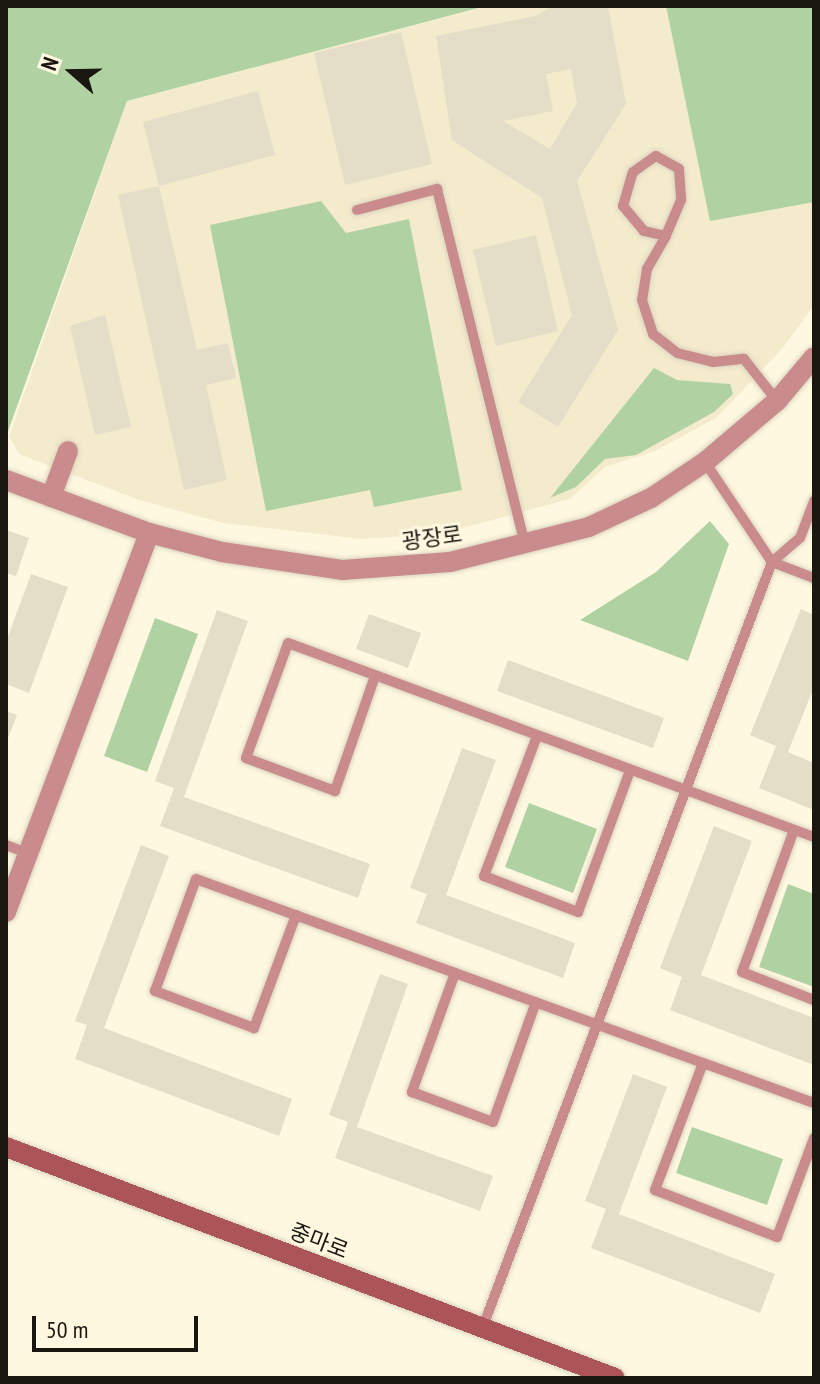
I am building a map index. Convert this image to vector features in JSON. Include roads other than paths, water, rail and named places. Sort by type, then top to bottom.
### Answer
[{"type":"main road","name":"중마로","points":[[6,1147],[615,1378]]},
{"type":"main road","points":[[560,1358],[577,1378]]},
{"type":"street","name":"광장로","points":[[6,480],[149,533],[222,552],[342,570],[450,562],[525,546],[589,527],[651,498],[705,462],[777,401],[814,357]]},
{"type":"street","points":[[51,497],[68,451]]},
{"type":"street","points":[[6,912],[149,533]]},
{"type":"lane","points":[[666,236],[644,231],[623,206],[633,172],[656,156],[679,169],[681,200],[666,236],[647,269],[642,300],[653,334],[677,353],[713,362],[744,359],[777,401]]},
{"type":"lane","points":[[357,210],[437,189],[525,546]]},
{"type":"lane","points":[[705,462],[772,562],[814,578]]},
{"type":"lane","points":[[482,1329],[772,562],[800,538],[814,501]]},
{"type":"lane","points":[[375,676],[335,791],[246,758],[288,643],[814,837]]},
{"type":"lane","points":[[537,736],[484,876],[578,912],[630,771]]},
{"type":"lane","points":[[794,830],[742,972],[814,1000]]},
{"type":"lane","points":[[6,845],[27,853]]},
{"type":"lane","points":[[296,915],[254,1028],[155,991],[196,879],[296,915],[455,973],[597,1024],[814,1103]]},
{"type":"lane","points":[[455,973],[412,1092],[493,1122],[536,1002]]},
{"type":"lane","points":[[703,1063],[655,1190],[777,1237],[814,1138]]}]
